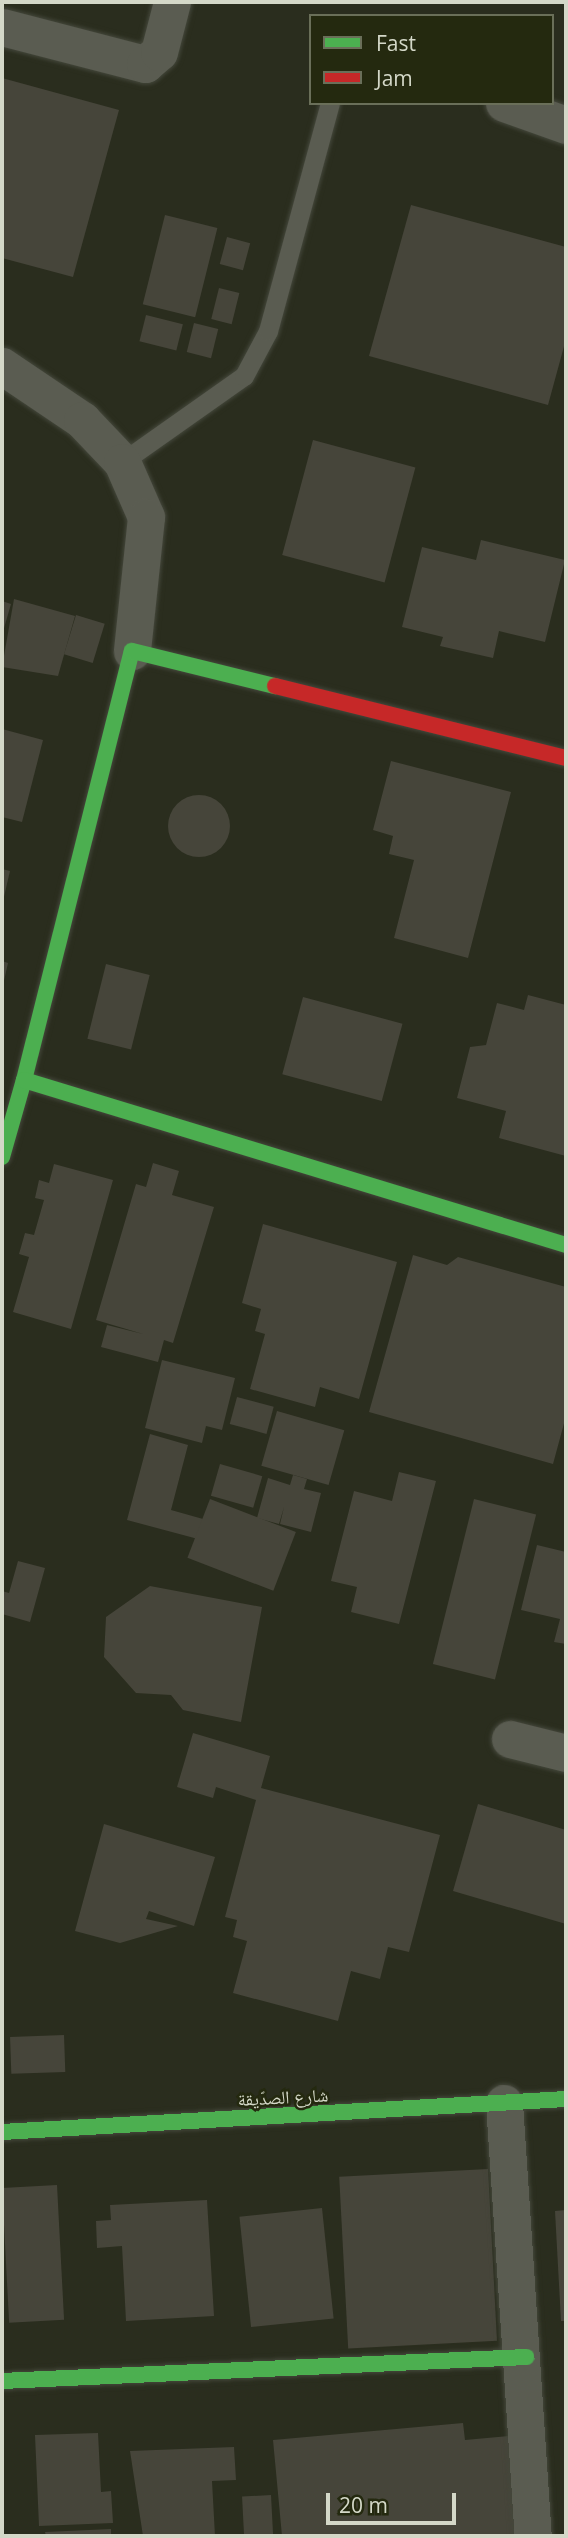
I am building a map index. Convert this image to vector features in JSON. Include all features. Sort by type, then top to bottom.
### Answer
[{"type":"street","points":[[2,27],[145,64],[159,52],[172,2]]},
{"type":"street","points":[[510,105],[566,125]]},
{"type":"street","points":[[2,366],[82,420],[122,462],[146,517],[132,651],[24,1080],[2,1157]]},
{"type":"street","points":[[132,651],[566,758]]},
{"type":"street","points":[[24,1080],[566,1245]]},
{"type":"street","points":[[510,1739],[566,1753]]},
{"type":"street","name":"شارع الصدّيقة","points":[[2,2132],[566,2099]]},
{"type":"street","points":[[504,2103],[526,2357],[533,2536]]},
{"type":"street","points":[[2,2381],[526,2357]]},
{"type":"lane","points":[[122,462],[244,376],[275,309],[329,105]]},
{"type":"building","points":[[2,78],[119,110],[73,277],[2,258]]},
{"type":"building","points":[[411,205],[566,247],[566,339],[548,405],[369,356]]},
{"type":"building","points":[[165,215],[217,228],[195,317],[143,304]]},
{"type":"building","points":[[227,237],[250,243],[243,270],[220,264]]},
{"type":"building","points":[[219,288],[239,293],[232,324],[211,319]]},
{"type":"building","points":[[146,315],[183,324],[176,350],[139,341]]},
{"type":"building","points":[[194,323],[218,329],[211,358],[187,352]]},
{"type":"building","points":[[313,440],[415,467],[385,582],[282,555]]},
{"type":"building","points":[[481,540],[565,560],[545,642],[499,631],[493,658],[440,646],[443,637],[402,627],[422,547],[476,560]]},
{"type":"building","points":[[14,599],[75,616],[58,676],[2,667]]},
{"type":"building","points":[[2,601],[11,604],[2,635]]},
{"type":"building","points":[[76,615],[105,624],[93,663],[64,654]]},
{"type":"building","points":[[2,729],[43,740],[22,822],[2,817]]},
{"type":"building","points":[[391,761],[511,792],[468,958],[394,938],[414,860],[389,854],[393,836],[373,830]]},
{"type":"building","points":[[199,795],[221,804],[230,826],[221,848],[199,857],[177,848],[168,826],[177,804]]},
{"type":"building","points":[[2,869],[10,871],[3,901],[2,901]]},
{"type":"building","points":[[2,961],[8,963],[3,985],[2,985]]},
{"type":"building","points":[[106,964],[150,975],[131,1050],[87,1039]]},
{"type":"building","points":[[528,995],[566,1005],[566,1156],[499,1138],[506,1111],[457,1098],[470,1047],[486,1045],[497,1003],[524,1010]]},
{"type":"building","points":[[303,997],[402,1024],[382,1101],[282,1074]]},
{"type":"building","points":[[153,1163],[179,1171],[172,1195],[214,1207],[173,1343],[164,1340],[158,1362],[101,1347],[107,1325],[143,1334],[96,1320],[136,1184],[146,1187]]},
{"type":"building","points":[[54,1164],[113,1180],[71,1329],[13,1312],[29,1257],[19,1254],[25,1233],[34,1235],[44,1200],[35,1198],[39,1180],[49,1183]]},
{"type":"building","points":[[263,1224],[397,1262],[359,1399],[320,1387],[315,1407],[250,1389],[265,1334],[255,1331],[261,1309],[242,1303]]},
{"type":"building","points":[[413,1255],[447,1265],[458,1257],[566,1287],[566,1416],[553,1464],[369,1412]]},
{"type":"building","points":[[162,1360],[235,1378],[222,1430],[206,1426],[202,1443],[145,1428]]},
{"type":"building","points":[[237,1397],[274,1407],[266,1434],[230,1424]]},
{"type":"building","points":[[277,1411],[344,1430],[329,1485],[261,1466]]},
{"type":"building","points":[[150,1434],[188,1445],[171,1510],[203,1519],[198,1539],[127,1520]]},
{"type":"building","points":[[220,1464],[262,1476],[253,1508],[211,1496]]},
{"type":"building","points":[[399,1472],[436,1481],[399,1624],[351,1612],[357,1587],[331,1581],[354,1491],[392,1501]]},
{"type":"building","points":[[293,1475],[307,1479],[304,1489],[321,1493],[311,1532],[280,1524],[284,1507],[279,1524],[257,1518],[268,1478],[290,1485]]},
{"type":"building","points":[[210,1499],[296,1532],[273,1591],[187,1558]]},
{"type":"building","points":[[474,1499],[536,1514],[495,1679],[433,1664]]},
{"type":"building","points":[[537,1545],[566,1552],[566,1644],[554,1642],[560,1619],[521,1610]]},
{"type":"building","points":[[18,1561],[45,1568],[30,1622],[2,1614],[2,1591],[9,1593]]},
{"type":"building","points":[[150,1586],[262,1607],[241,1722],[183,1710],[171,1695],[136,1693],[104,1657],[106,1617]]},
{"type":"building","points":[[193,1733],[270,1756],[261,1788],[440,1835],[409,1952],[388,1947],[380,1979],[351,1971],[338,2021],[233,1993],[247,1941],[233,1937],[237,1920],[225,1917],[256,1800],[216,1787],[213,1798],[177,1787]]},
{"type":"building","points":[[478,1804],[566,1830],[566,1924],[453,1891]]},
{"type":"building","points":[[104,1824],[215,1857],[194,1926],[149,1911],[146,1919],[178,1926],[120,1943],[75,1931]]},
{"type":"building","points":[[64,2035],[65,2072],[11,2074],[10,2037]]},
{"type":"building","points":[[488,2169],[497,2341],[348,2349],[339,2177]]},
{"type":"building","points":[[57,2185],[64,2320],[9,2323],[2,2188]]},
{"type":"building","points":[[207,2200],[214,2316],[126,2321],[122,2246],[97,2248],[96,2221],[111,2220],[110,2205]]},
{"type":"building","points":[[322,2208],[334,2318],[251,2327],[239,2217]]},
{"type":"building","points":[[566,2210],[566,2321],[561,2321],[555,2211]]},
{"type":"building","points":[[463,2423],[465,2440],[509,2436],[518,2536],[282,2536],[273,2440]]},
{"type":"building","points":[[98,2433],[101,2492],[111,2491],[113,2523],[39,2526],[35,2435]]},
{"type":"building","points":[[234,2447],[236,2480],[212,2481],[215,2536],[143,2536],[130,2451]]},
{"type":"building","points":[[271,2495],[273,2536],[244,2536],[242,2497]]},
{"type":"building","points":[[111,2529],[111,2536],[46,2536],[45,2532]]},
{"type":"traffic: fast","points":[[24,1080],[132,651],[275,686]]},
{"type":"traffic: fast","points":[[2,1157],[24,1080],[566,1245]]},
{"type":"traffic: fast","points":[[2,2132],[566,2099]]},
{"type":"traffic: fast","points":[[2,2381],[526,2357]]},
{"type":"traffic: jam","points":[[275,686],[566,758]]}]
